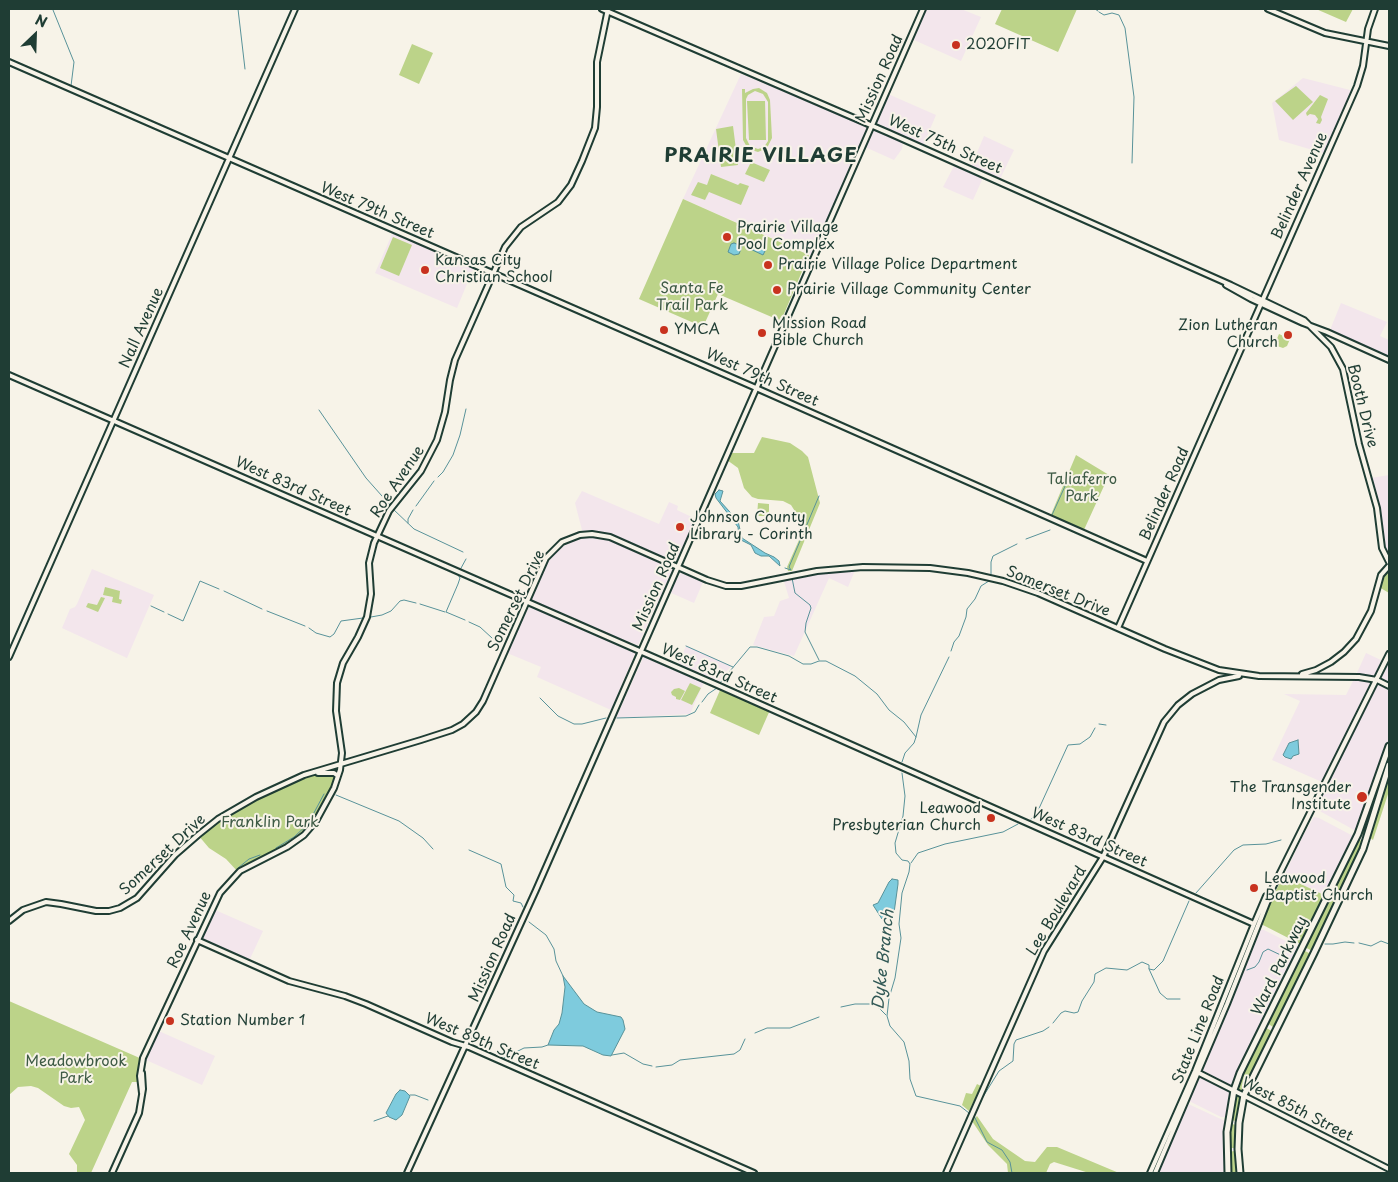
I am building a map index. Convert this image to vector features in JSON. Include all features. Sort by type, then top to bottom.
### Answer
[{"type":"main road","name":"Ward Parkway","points":[[1228,1173],[1227,1132],[1234,1090],[1240,1072],[1358,834],[1389,746]]},
{"type":"main road","name":"Ward Parkway","points":[[1240,1173],[1238,1149],[1239,1123],[1244,1095],[1363,849],[1389,765]]},
{"type":"street","name":"Nall Avenue","points":[[9,656],[295,9]]},
{"type":"street","name":"West 75th Street","points":[[602,9],[872,126],[1222,282],[1303,323],[1389,360]]},
{"type":"street","name":"Mission Road","points":[[407,1173],[466,1046],[924,9]]},
{"type":"street","points":[[1268,9],[1325,33],[1389,46]]},
{"type":"street","name":"Belinder Avenue","points":[[1232,369],[1357,86],[1363,66],[1369,24],[1375,9]]},
{"type":"street","name":"Roe Avenue","points":[[112,1173],[140,1113],[142,1072],[145,1056],[215,901],[226,885],[243,870],[292,845],[308,831],[325,806],[338,776],[341,765],[342,742],[336,701],[337,683],[343,663],[367,617],[371,594],[370,557],[376,536],[389,511],[421,471],[437,440],[444,416],[454,360],[504,247],[521,227],[558,202],[571,185],[582,161],[595,126],[597,107],[596,62],[608,10]]},
{"type":"street","name":"West 79th Street","points":[[9,62],[756,388],[1147,562]]},
{"type":"street","name":"Booth Drive","points":[[1307,324],[1330,347],[1343,369],[1359,444],[1377,508],[1382,548],[1389,564]]},
{"type":"street","name":"Belinder Road","points":[[1118,628],[1232,369]]},
{"type":"street","name":"West 83rd Street","points":[[9,375],[1254,924]]},
{"type":"street","name":"Somerset Drive","points":[[9,921],[23,910],[46,902],[100,912],[125,906],[140,895],[183,848],[218,819],[256,796],[314,772],[447,732],[469,720],[483,701],[542,566],[550,554],[562,542],[580,535],[592,534],[610,537],[715,584],[735,586],[817,571],[863,567],[930,568],[960,571],[1003,581],[1038,592],[1218,670],[1243,675],[1338,676],[1376,680]]},
{"type":"street","points":[[1292,676],[1320,669],[1339,657],[1358,636],[1371,610],[1381,575],[1389,564]]},
{"type":"street","name":"State Line Road","points":[[1155,1173],[1269,895],[1389,654]]},
{"type":"street","points":[[1320,669],[1322,676]]},
{"type":"street","points":[[1320,669],[1327,674],[1338,676]]},
{"type":"street","points":[[1218,670],[1223,679]]},
{"type":"street","name":"Lee Boulevard","points":[[946,1173],[1044,951],[1103,857],[1164,722],[1178,705],[1192,694],[1223,679],[1243,675]]},
{"type":"street","points":[[1376,680],[1389,686]]},
{"type":"street","points":[[314,772],[334,773],[338,776]]},
{"type":"street","name":"State Line Road","points":[[1150,1173],[1196,1072],[1254,924],[1266,896],[1269,895]]},
{"type":"street","name":"West 89th Street","points":[[197,940],[289,981],[345,996],[452,1042],[466,1046],[754,1173]]},
{"type":"street","name":"West 85th Street","points":[[1196,1072],[1389,1169]]},
{"type":"shaded area","points":[[926,9],[961,9],[981,17],[961,61],[914,40]]},
{"type":"shaded area","points":[[741,74],[869,127],[811,255],[683,199]]},
{"type":"shaded area","points":[[1303,78],[1354,91],[1326,154],[1279,140],[1272,103]]},
{"type":"shaded area","points":[[888,94],[936,115],[923,146],[877,123],[876,120]]},
{"type":"shaded area","points":[[874,130],[903,142],[902,149],[894,160],[865,147],[871,132]]},
{"type":"shaded area","points":[[984,136],[1014,150],[1000,179],[971,167]]},
{"type":"shaded area","points":[[954,166],[982,178],[973,200],[943,187]]},
{"type":"shaded area","name":"Kansas City Christian School","points":[[393,232],[474,267],[457,308],[375,273]]},
{"type":"shaded area","points":[[1341,303],[1387,322],[1380,336],[1389,340],[1389,357],[1330,330]]},
{"type":"shaded area","points":[[1389,475],[1389,559],[1384,548],[1378,506],[1371,478]]},
{"type":"shaded area","points":[[582,491],[659,524],[669,502],[678,506],[677,510],[696,519],[677,560],[672,562],[601,532],[583,532],[575,503]]},
{"type":"shaded area","points":[[597,535],[673,569],[638,645],[605,633],[532,600],[545,566],[555,551],[583,536]]},
{"type":"shaded area","points":[[856,568],[848,587],[829,578],[794,656],[753,645],[764,617],[774,616],[780,601],[789,598],[783,578]]},
{"type":"shaded area","points":[[92,569],[154,595],[127,658],[62,628],[70,609],[77,604]]},
{"type":"shaded area","points":[[681,573],[703,582],[694,603],[669,592]]},
{"type":"shaded area","points":[[529,607],[635,653],[611,710],[537,677],[541,667],[507,653]]},
{"type":"shaded area","points":[[686,646],[731,666],[717,683],[678,665]]},
{"type":"shaded area","points":[[1366,653],[1383,661],[1374,677],[1356,675]]},
{"type":"shaded area","points":[[644,656],[704,682],[690,714],[616,718]]},
{"type":"shaded area","points":[[1389,660],[1389,683],[1381,677]]},
{"type":"shaded area","points":[[1354,679],[1369,681],[1371,684],[1322,782],[1272,760],[1300,701],[1284,694],[1346,695]]},
{"type":"shaded area","points":[[1380,684],[1389,689],[1389,741],[1356,831],[1316,809],[1368,702]]},
{"type":"shaded area","points":[[1314,817],[1355,837],[1326,896],[1284,876]]},
{"type":"shaded area","points":[[213,909],[263,931],[249,961],[200,940]]},
{"type":"shaded area","points":[[1259,929],[1300,948],[1232,1087],[1202,1072],[1201,1069]]},
{"type":"shaded area","points":[[157,1032],[161,1032],[215,1056],[202,1085],[146,1060]]},
{"type":"shaded area","points":[[1200,1077],[1231,1093],[1227,1117],[1221,1117],[1189,1101],[1197,1079]]},
{"type":"shaded area","points":[[1186,1103],[1225,1121],[1225,1173],[1156,1173]]},
{"type":"green space","points":[[1002,9],[1077,9],[1058,52],[995,24]]},
{"type":"green space","points":[[1316,9],[1353,9],[1346,22]]},
{"type":"green space","points":[[412,44],[433,53],[419,84],[399,75]]},
{"type":"green space","points":[[1296,86],[1313,102],[1293,120],[1275,101]]},
{"type":"green space","points":[[759,88],[767,93],[770,100],[772,138],[767,148],[758,152],[748,149],[743,140],[742,89],[745,89],[745,93]],"holes":[[[755,91],[763,94],[768,102],[768,141],[764,147],[758,149],[750,146],[746,138],[746,99],[748,95]]]},
{"type":"green space","points":[[1320,95],[1328,99],[1320,124],[1316,123],[1318,119],[1315,115],[1310,114],[1307,116],[1306,113]]},
{"type":"green space","points":[[747,101],[765,101],[766,140],[749,140]]},
{"type":"green space","points":[[733,126],[738,165],[721,167],[716,129]]},
{"type":"green space","points":[[751,162],[770,170],[764,182],[745,174]]},
{"type":"green space","points":[[711,174],[738,185],[740,183],[749,186],[741,205],[709,192],[705,200],[691,195],[698,182],[707,185]]},
{"type":"green space","name":"Santa Fe Trail Park","points":[[683,199],[809,255],[781,321],[718,294],[703,327],[639,299]]},
{"type":"green space","points":[[393,237],[412,245],[399,276],[380,268]]},
{"type":"green space","points":[[1279,334],[1290,339],[1287,346],[1283,348],[1271,344],[1273,339],[1276,341]]},
{"type":"green space","points":[[762,437],[790,443],[808,457],[820,503],[792,571],[788,571],[787,567],[803,531],[806,519],[798,516],[791,505],[783,501],[752,497],[744,488],[738,468],[727,460],[731,453],[754,453]]},
{"type":"green space","name":"Taliaferro Park","points":[[1076,455],[1109,475],[1083,532],[1050,517]]},
{"type":"green space","points":[[758,503],[769,504],[769,516],[757,516]]},
{"type":"green space","points":[[1389,568],[1389,593],[1379,587],[1382,578]]},
{"type":"green space","points":[[105,587],[120,591],[119,599],[122,600],[121,604],[112,602],[113,597],[103,595]]},
{"type":"green space","points":[[101,597],[105,598],[98,612],[86,607],[88,603],[97,605]]},
{"type":"green space","points":[[690,683],[701,688],[692,705],[681,700]]},
{"type":"green space","points":[[679,688],[685,691],[680,700],[676,699],[671,692]]},
{"type":"green space","points":[[721,688],[770,710],[759,735],[710,713]]},
{"type":"green space","points":[[1389,750],[1389,760],[1365,835],[1361,834],[1361,831]]},
{"type":"green space","points":[[1389,771],[1389,791],[1373,840],[1369,837]]},
{"type":"green space","name":"Franklin Park","points":[[315,774],[333,775],[336,777],[334,788],[326,803],[304,835],[239,873],[226,859],[209,848],[198,835],[234,809]]},
{"type":"green space","points":[[1358,839],[1364,842],[1312,951],[1305,947]]},
{"type":"green space","points":[[1284,876],[1326,896],[1302,945],[1261,924],[1271,899]]},
{"type":"green space","points":[[1303,950],[1311,954],[1275,1027],[1273,1027],[1267,1023]]},
{"type":"green space","name":"Meadowbrook Park","points":[[9,1001],[142,1059],[139,1082],[132,1082],[91,1173],[77,1173],[77,1165],[69,1154],[85,1120],[79,1107],[71,1108],[64,1106],[38,1088],[31,1086],[18,1087],[9,1095]]},
{"type":"green space","points":[[1265,1027],[1273,1032],[1242,1092],[1236,1089]]},
{"type":"green space","points":[[977,1084],[981,1086],[969,1111],[962,1105],[966,1093],[972,1094]]},
{"type":"green space","points":[[1235,1095],[1241,1098],[1236,1121],[1231,1120]]},
{"type":"green space","points":[[977,1116],[993,1139],[1025,1161],[1035,1162],[1047,1147],[1057,1147],[1119,1173],[1089,1173],[1054,1162],[1050,1164],[1046,1173],[1008,1173],[1007,1164],[988,1145],[972,1121]]},
{"type":"green space","points":[[1231,1124],[1237,1125],[1235,1148],[1230,1148],[1229,1126]]},
{"type":"green space","points":[[1229,1152],[1236,1152],[1238,1173],[1230,1173]]},
{"type":"water","points":[[749,241],[766,249],[763,255],[746,247]]},
{"type":"water","points":[[734,243],[742,246],[739,254],[734,255],[728,252],[731,244]]},
{"type":"water","points":[[719,490],[723,491],[720,501],[738,521],[742,538],[774,557],[779,561],[780,566],[769,556],[761,556],[755,553],[751,545],[741,540],[738,527],[716,498],[715,494]]},
{"type":"water","points":[[1298,740],[1299,754],[1291,759],[1285,757],[1283,755],[1289,743]]},
{"type":"water","points":[[892,879],[898,880],[898,884],[894,913],[887,920],[882,919],[873,905],[878,903]]},
{"type":"water","points":[[563,976],[584,1004],[597,1012],[621,1017],[623,1020],[625,1029],[611,1056],[603,1055],[583,1046],[548,1045],[554,1030],[559,1024],[562,1013],[565,987]]},
{"type":"water","points":[[400,1090],[405,1091],[410,1096],[402,1115],[396,1120],[389,1117],[386,1113]]},
{"type":"waterway","points":[[238,9],[245,69]]},
{"type":"waterway","points":[[53,10],[74,62],[71,86]]},
{"type":"waterway","points":[[1099,12],[1104,15],[1112,13],[1119,15],[1125,28],[1134,97],[1132,163]]},
{"type":"waterway","points":[[438,477],[453,455],[466,409]]},
{"type":"waterway","points":[[319,410],[366,478],[390,505]]},
{"type":"waterway","points":[[416,506],[434,481]]},
{"type":"waterway","points":[[1052,515],[1066,484]]},
{"type":"waterway","points":[[785,568],[791,570],[789,567],[819,496]]},
{"type":"waterway","points":[[393,509],[414,529],[463,552]]},
{"type":"waterway","points":[[408,523],[413,510]]},
{"type":"waterway","points":[[1026,539],[1050,530]]},
{"type":"waterway","points":[[991,574],[993,556],[1017,544]]},
{"type":"waterway","points":[[460,570],[466,559]]},
{"type":"waterway","points":[[458,575],[460,578],[446,612],[465,620]]},
{"type":"waterway","points":[[792,578],[795,593],[810,605],[811,608],[805,632],[819,660]]},
{"type":"waterway","points":[[168,614],[183,621],[200,581],[219,589]]},
{"type":"waterway","points":[[951,651],[954,642],[959,636],[967,609],[975,599],[981,586],[989,581]]},
{"type":"waterway","points":[[224,591],[262,609]]},
{"type":"waterway","points":[[371,617],[391,611],[400,601],[416,603]]},
{"type":"waterway","points":[[420,604],[445,612]]},
{"type":"waterway","points":[[151,606],[164,612]]},
{"type":"waterway","points":[[267,611],[305,626]]},
{"type":"waterway","points":[[309,628],[316,633],[330,637],[334,634],[341,621],[363,618]]},
{"type":"waterway","points":[[469,622],[480,627],[492,638]]},
{"type":"waterway","points":[[686,646],[733,667]]},
{"type":"waterway","points":[[720,683],[750,647],[757,647],[789,656],[803,664],[826,661],[855,676],[877,694],[889,710],[904,722],[916,737],[914,743],[905,753],[902,762]]},
{"type":"waterway","points":[[916,737],[921,715],[949,657]]},
{"type":"waterway","points":[[702,702],[708,694],[717,688]]},
{"type":"waterway","points":[[540,698],[558,716],[574,724],[606,718]]},
{"type":"waterway","points":[[617,718],[686,716],[695,712],[699,705]]},
{"type":"waterway","points":[[1099,724],[1106,725]]},
{"type":"waterway","points":[[1031,819],[1036,815],[1068,745],[1080,744],[1090,737],[1095,728]]},
{"type":"waterway","name":"Dyke Branch","points":[[902,773],[905,796],[903,816],[895,843],[896,853],[902,860],[908,861],[910,864],[902,893],[899,924],[901,938],[887,1016],[890,1026],[904,1042],[909,1061],[910,1079],[916,1096],[960,1106],[969,1113]]},
{"type":"waterway","points":[[276,848],[294,837],[308,824],[324,794]]},
{"type":"waterway","points":[[336,795],[399,821],[423,838],[433,849]]},
{"type":"waterway","points":[[911,863],[918,853],[945,844],[1003,832],[1018,824]]},
{"type":"waterway","points":[[1196,893],[1234,850],[1243,845],[1266,844],[1281,840]]},
{"type":"waterway","points":[[469,850],[501,864],[506,887],[514,895],[513,901],[521,903],[523,907]]},
{"type":"waterway","points":[[238,868],[249,859],[260,855]]},
{"type":"waterway","points":[[1053,1023],[1065,1011],[1078,1012],[1082,1001],[1094,982],[1095,974],[1106,968],[1127,970],[1142,962],[1149,965],[1149,969],[1154,970],[1163,961],[1189,901]]},
{"type":"waterway","points":[[529,922],[546,935],[554,949],[556,961],[563,976]]},
{"type":"waterway","points":[[1359,943],[1371,946],[1381,941],[1389,944]]},
{"type":"waterway","points":[[1325,944],[1354,943]]},
{"type":"waterway","points":[[1247,970],[1255,967],[1263,952],[1268,949],[1289,959]]},
{"type":"waterway","points":[[1149,969],[1160,993],[1167,999],[1180,999]]},
{"type":"waterway","points":[[841,1007],[855,1004],[872,1004],[886,1015]]},
{"type":"waterway","points":[[755,1033],[767,1028],[790,1028],[819,1017]]},
{"type":"waterway","points":[[981,1100],[999,1071],[1013,1061],[1016,1040],[1043,1031],[1049,1027]]},
{"type":"waterway","points":[[656,1067],[672,1065],[680,1060],[734,1054],[740,1050],[745,1039]]},
{"type":"waterway","points":[[504,1058],[524,1048],[548,1045]]},
{"type":"waterway","points":[[612,1055],[624,1053],[643,1064],[652,1066]]},
{"type":"waterway","points":[[410,1095],[428,1100]]},
{"type":"waterway","name":"Dyke Branch","points":[[979,1105],[974,1116],[987,1142],[1002,1150],[1010,1162],[1012,1173]]},
{"type":"waterway","points":[[374,1121],[388,1116]]},
{"type":"place","name":"2020FIT","points":[[956,45]]},
{"type":"place","name":"Prairie Village Pool Complex","points":[[727,237]]},
{"type":"place","name":"Prairie Village Police Department","points":[[768,265]]},
{"type":"place","name":"Kansas City Christian School","points":[[425,270]]},
{"type":"place","name":"Prairie Village Community Center","points":[[777,290]]},
{"type":"place","name":"YMCA","points":[[664,330]]},
{"type":"place","name":"Mission Road Bible Church","points":[[762,333]]},
{"type":"place","name":"Zion Lutheran Church","points":[[1288,335]]},
{"type":"place","name":"Johnson County Library - Corinth","points":[[680,527]]},
{"type":"place","name":"The Transgender Institute","points":[[1362,797]]},
{"type":"place","name":"Leawood Presbyterian Church","points":[[991,818]]},
{"type":"place","name":"Leawood Baptist Church","points":[[1254,888]]},
{"type":"place","name":"Station Number 1","points":[[170,1021]]},
{"type":"district","name":"PRAIRIE VILLAGE","points":[[761,156]]}]
